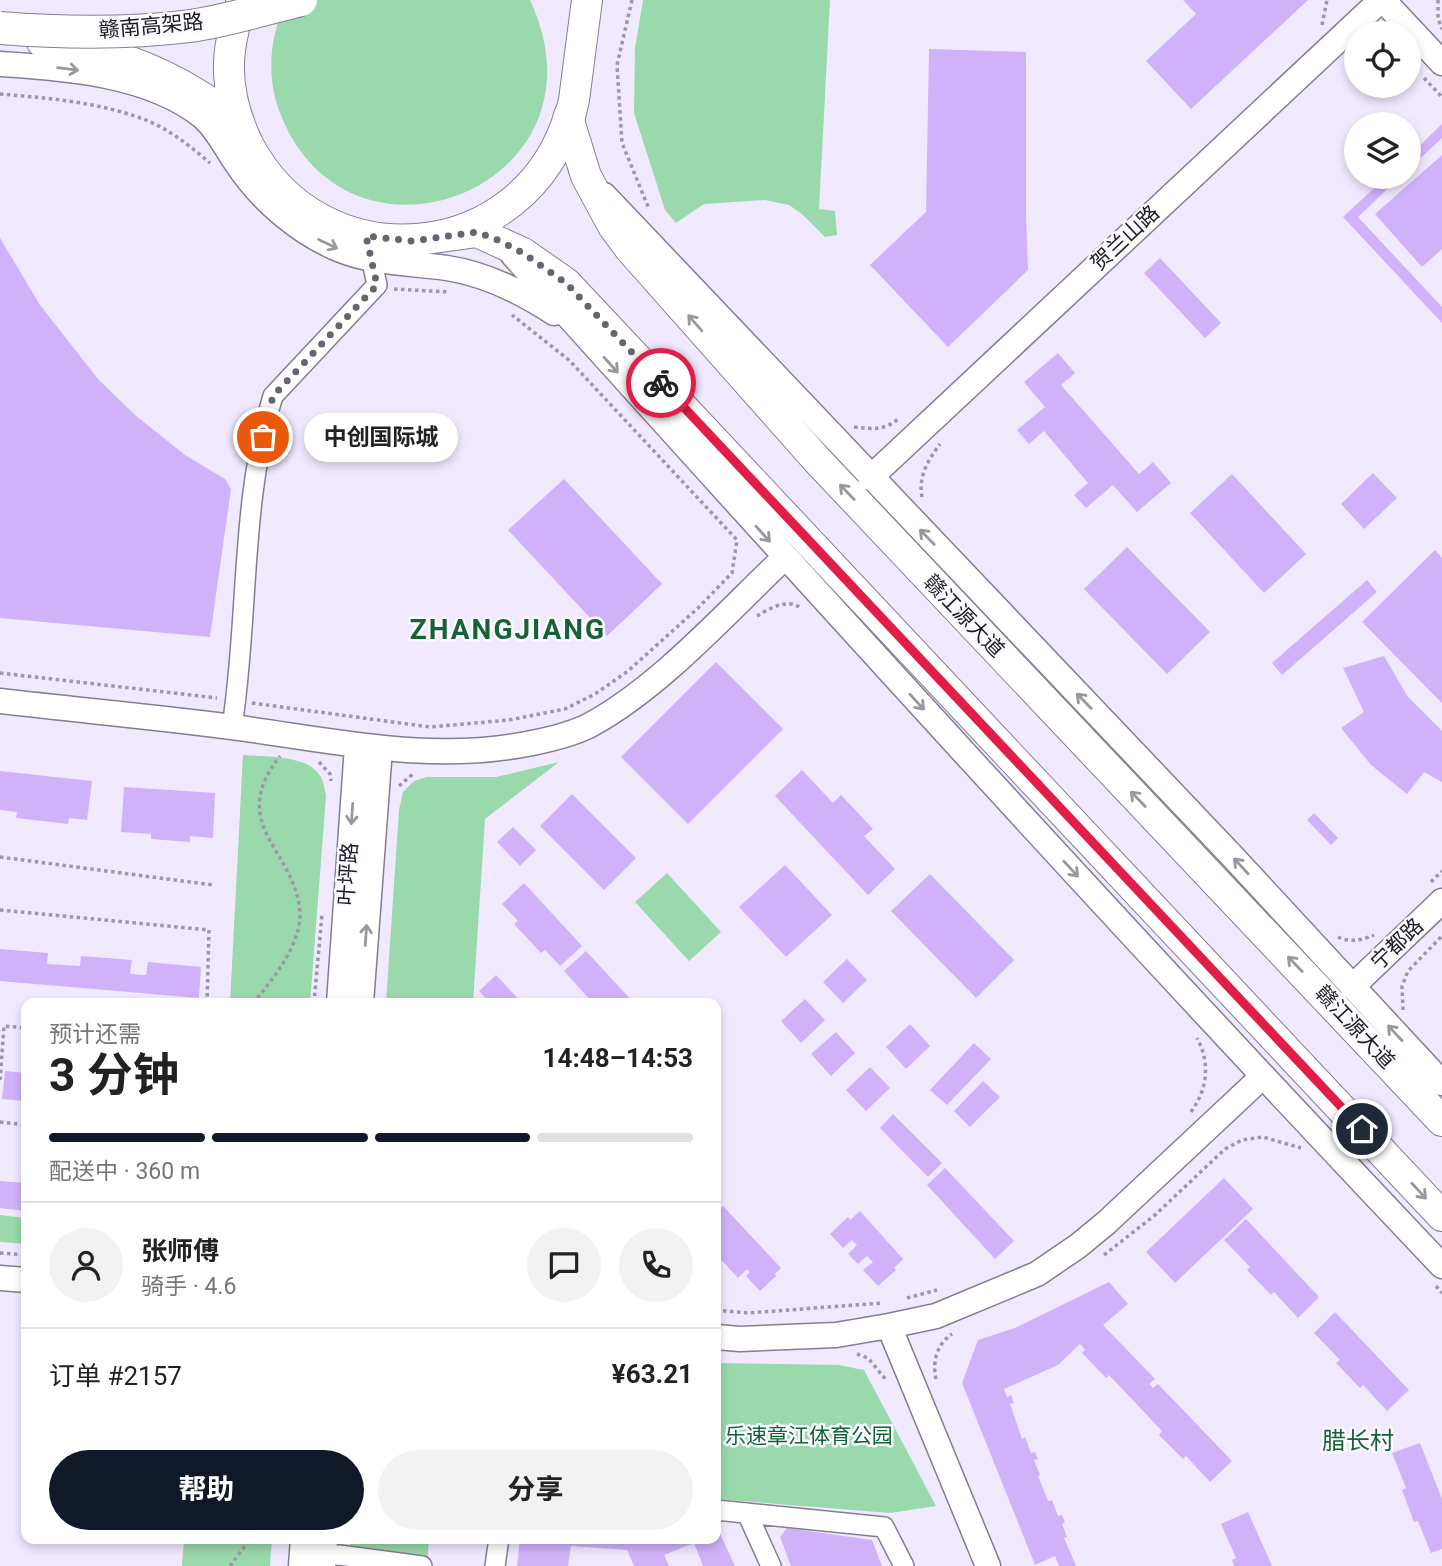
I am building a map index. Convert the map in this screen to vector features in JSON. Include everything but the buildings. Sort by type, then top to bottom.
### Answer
[{"type":"highway","name":"赣南高架路","points":[[0,28],[34,31],[122,31],[191,26],[301,0]]},
{"type":"main road","points":[[242,0],[233,28],[229,62],[232,97],[242,130],[257,161]]},
{"type":"main road","points":[[564,0],[574,35],[577,66]]},
{"type":"main road","points":[[577,66],[587,0]]},
{"type":"main road","points":[[0,38],[78,47],[127,60],[155,71],[208,101],[233,120],[257,161],[279,187],[304,210],[368,247],[477,232],[500,241],[545,267],[584,301],[1442,1216]]},
{"type":"main road","name":"赣江源大道","points":[[577,66],[569,121],[586,176],[608,218],[630,249],[817,460],[1442,1121]]},
{"type":"main road","points":[[412,241],[445,236],[466,229],[505,209],[530,187],[550,161],[565,131],[574,100]]},
{"type":"street","points":[[1382,0],[1442,63]]},
{"type":"street","name":"贺兰山路","points":[[870,478],[1382,0]]},
{"type":"street","points":[[0,64],[78,70],[147,88],[178,101],[204,118],[267,200],[313,237],[340,250],[368,247],[479,276],[515,290],[580,330]]},
{"type":"street","points":[[586,176],[1442,1083]]},
{"type":"street","points":[[500,241],[785,558],[1262,1077],[1442,1266]]},
{"type":"street","points":[[232,727],[254,481],[273,396],[377,285],[368,247]]},
{"type":"street","points":[[0,701],[232,727],[368,747],[449,752],[517,746],[555,738],[592,725],[668,669],[785,558]]},
{"type":"street","name":"叶坪路","points":[[340,998],[368,747]]},
{"type":"street","name":"叶坪路","points":[[361,998],[368,747]]},
{"type":"street","name":"宁都路","points":[[1352,986],[1433,895]]},
{"type":"street","points":[[721,1337],[836,1335],[889,1315],[936,1316],[1037,1274],[1078,1246],[1105,1223],[1262,1077]]},
{"type":"street","points":[[0,1278],[21,1280]]},
{"type":"street","points":[[889,1315],[988,1566]]},
{"type":"street","points":[[721,1510],[884,1527],[904,1566]]},
{"type":"street","points":[[747,1513],[771,1566]]},
{"type":"street","points":[[301,1566],[303,1544]]},
{"type":"street","points":[[495,1566],[498,1544]]},
{"type":"street","points":[[324,1553],[422,1566]]},
{"type":"path","points":[[632,0],[617,65],[622,142],[648,207],[656,218]]},
{"type":"path","points":[[1317,33],[1326,16],[1327,0]]},
{"type":"path","points":[[1438,0],[1438,19],[1442,29]]},
{"type":"path","points":[[0,94],[105,108],[144,119],[190,146],[210,164]]},
{"type":"path","points":[[377,285],[402,290],[449,292]]},
{"type":"path","points":[[0,673],[430,727],[464,726],[540,716],[565,709],[595,694],[628,671],[698,608],[732,573],[737,540],[569,360],[510,314]]},
{"type":"path","points":[[846,426],[870,429],[890,426],[906,412]]},
{"type":"path","points":[[928,506],[922,496],[920,483],[930,458],[944,438]]},
{"type":"path","points":[[756,617],[783,604],[797,605],[803,610]]},
{"type":"path","points":[[257,998],[275,976],[288,953],[300,915],[288,872],[261,825],[261,791],[271,766],[283,751]]},
{"type":"path","points":[[315,760],[330,774],[332,786]]},
{"type":"path","points":[[393,794],[402,782],[413,774],[426,770]]},
{"type":"path","points":[[0,857],[213,885]]},
{"type":"path","points":[[1433,895],[1442,871]]},
{"type":"path","points":[[314,998],[322,908]]},
{"type":"path","points":[[0,910],[209,930],[207,998]]},
{"type":"path","points":[[1335,935],[1343,939],[1360,940],[1373,936],[1381,929]]},
{"type":"path","points":[[1406,1017],[1402,986],[1408,971],[1442,936]]},
{"type":"path","points":[[0,1080],[4,1026],[21,1028]]},
{"type":"path","points":[[1190,1113],[1202,1098],[1206,1072],[1204,1050],[1193,1029]]},
{"type":"path","points":[[0,1122],[21,1124]]},
{"type":"path","points":[[1095,1261],[1155,1215],[1225,1149],[1242,1140],[1264,1137],[1301,1148]]},
{"type":"path","points":[[0,1253],[21,1255]]},
{"type":"path","points":[[901,1300],[949,1287]]},
{"type":"path","points":[[721,1310],[889,1315]]},
{"type":"path","points":[[938,1390],[934,1371],[937,1353],[944,1340],[954,1332]]},
{"type":"path","points":[[854,1353],[868,1358],[882,1373],[892,1390]]},
{"type":"path","points":[[230,1566],[246,1544]]},
{"type":"green space","points":[[288,0],[530,0],[547,65],[537,121],[507,164],[464,193],[412,205],[360,197],[314,167],[280,113],[273,85],[272,55],[277,27]]},
{"type":"green space","points":[[643,0],[830,0],[819,209],[835,211],[837,235],[825,237],[789,205],[765,200],[704,204],[676,223],[665,210],[634,113],[635,48]]},
{"type":"green space","points":[[243,755],[287,758],[308,765],[316,771],[322,779],[326,796],[310,998],[230,998]]},
{"type":"green space","points":[[559,762],[485,819],[473,998],[386,998],[399,810],[403,792],[414,781],[427,777],[496,777]]},
{"type":"green space","points":[[667,873],[721,932],[689,961],[635,902]]},
{"type":"green space","points":[[0,1215],[21,1217],[21,1244],[0,1242]]},
{"type":"green space","name":"乐速章江体育公园","points":[[721,1363],[838,1365],[864,1370],[936,1506],[890,1513],[721,1499]]},
{"type":"green space","points":[[184,1544],[272,1544],[270,1566],[182,1566]]},
{"type":"green space","points":[[351,1544],[429,1544],[427,1566],[349,1566]]},
{"type":"way so far","points":[[263,437],[273,396],[377,285],[366,236],[412,241],[477,232],[500,241],[523,253],[566,283],[661,383]]},
{"type":"place","name":"中创国际城","points":[[263,437]]},
{"type":"district","name":"ZHANGJIANG","points":[[508,629]]},
{"type":"district","name":"腊长村","points":[[1358,1441]]},
{"type":"route","points":[[661,383],[1362,1129]]}]
